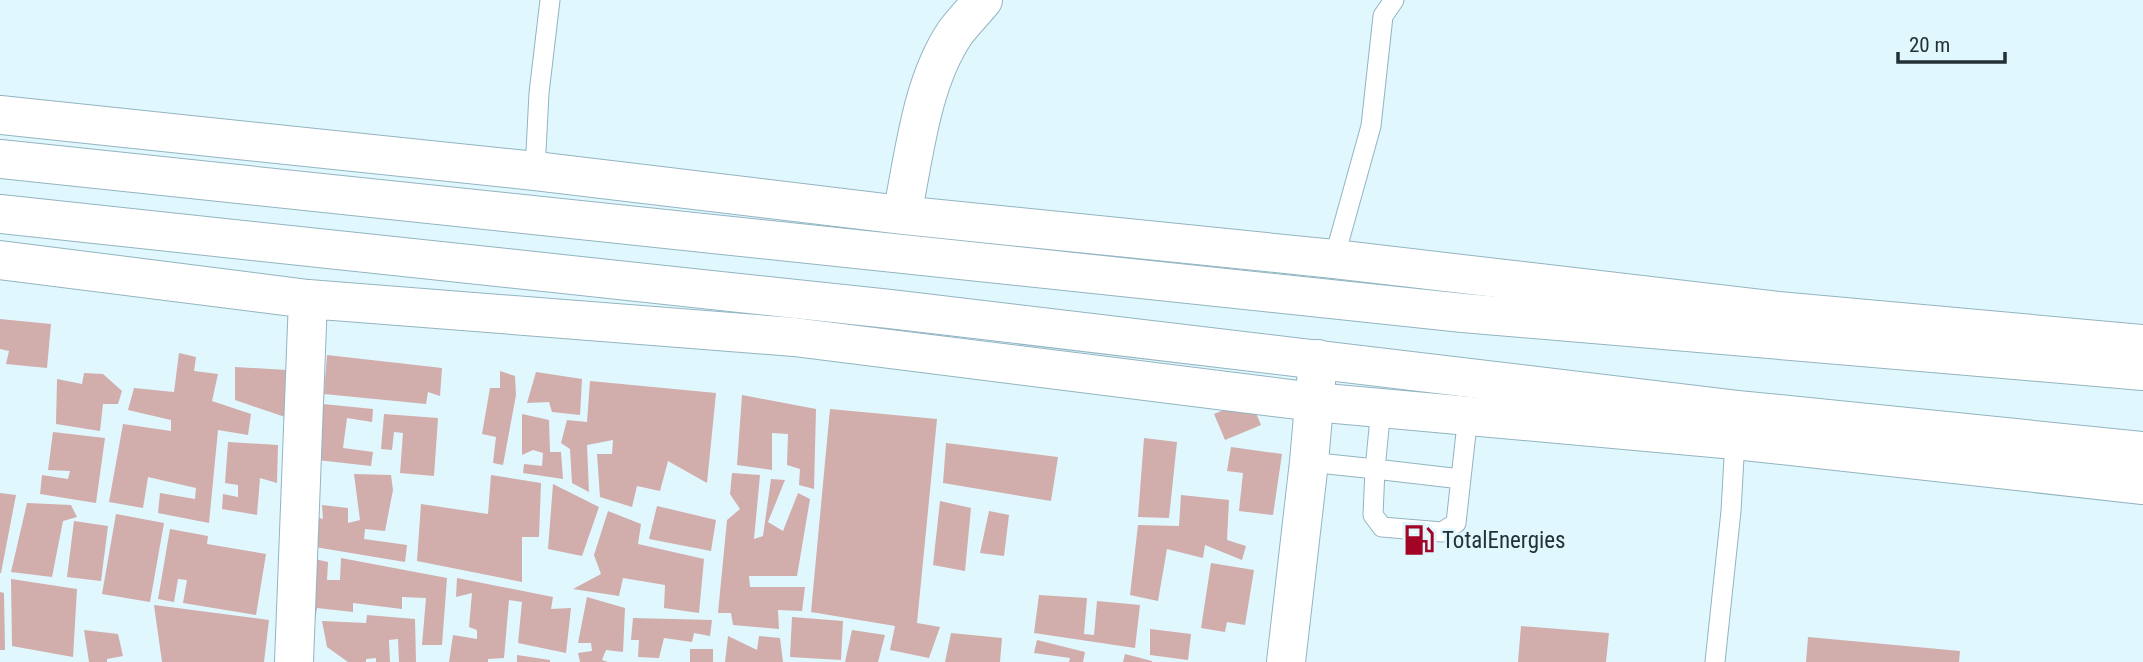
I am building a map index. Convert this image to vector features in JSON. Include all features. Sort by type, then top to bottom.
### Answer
[{"type":"main road","points":[[902,215],[922,119],[935,73],[954,34],[983,0]]},
{"type":"main road","points":[[0,115],[535,172],[902,215],[1334,259],[1777,311],[2143,344]]},
{"type":"main road","points":[[0,159],[1463,313],[2143,371]]},
{"type":"main road","points":[[0,214],[890,309],[1739,410],[2143,451]]},
{"type":"main road","points":[[890,309],[896,253]]},
{"type":"main road","points":[[0,260],[308,299],[794,337],[1314,402],[1735,440],[2143,485]]},
{"type":"main road","points":[[294,662],[308,299]]},
{"type":"main road","points":[[1286,662],[1318,359]]},
{"type":"lane","points":[[535,172],[539,93],[550,0]]},
{"type":"lane","points":[[1334,259],[1371,126],[1383,16],[1394,0]]},
{"type":"lane","points":[[1381,408],[1374,469],[1373,515],[1382,527],[1442,532],[1456,523],[1468,415]]},
{"type":"lane","points":[[1716,662],[1735,440]]},
{"type":"lane","points":[[1309,462],[1461,480]]},
{"type":"building","points":[[0,319],[51,324],[47,368],[6,364],[9,351],[0,349]]},
{"type":"building","points":[[179,353],[196,357],[194,371],[218,374],[212,401],[251,414],[248,435],[218,430],[209,523],[158,513],[160,493],[195,499],[196,488],[148,477],[143,508],[109,502],[123,424],[171,431],[171,420],[128,410],[134,388],[174,392]]},
{"type":"building","points":[[327,355],[442,368],[440,396],[428,392],[426,404],[324,394]]},
{"type":"building","points":[[235,367],[287,370],[288,418],[235,400]]},
{"type":"building","points":[[500,371],[515,376],[516,395],[503,465],[493,463],[496,437],[482,434],[490,388],[500,388]]},
{"type":"building","points":[[536,372],[582,379],[580,415],[552,412],[549,402],[527,403]]},
{"type":"building","points":[[84,373],[103,374],[122,391],[118,404],[103,404],[100,431],[56,424],[57,379],[82,384]]},
{"type":"building","points":[[590,381],[716,393],[707,483],[668,461],[660,491],[637,486],[632,507],[600,497],[597,454],[612,454],[613,440],[587,445],[589,492],[572,483],[570,449],[561,443],[567,420],[587,422]]},
{"type":"building","points":[[742,395],[816,409],[814,489],[799,485],[800,469],[787,465],[788,434],[772,433],[772,470],[737,465]]},
{"type":"building","points":[[1250,399],[1261,425],[1225,440],[1214,414]]},
{"type":"building","points":[[323,404],[373,409],[372,422],[347,418],[343,448],[373,452],[371,466],[317,460]]},
{"type":"building","points":[[830,409],[937,419],[917,623],[940,627],[929,658],[890,650],[895,626],[811,612]]},
{"type":"building","points":[[384,414],[438,418],[434,476],[400,473],[403,433],[394,432],[392,450],[381,449]]},
{"type":"building","points":[[522,414],[549,420],[550,452],[561,452],[563,479],[523,473],[524,464],[542,466],[543,453],[533,450],[522,455]]},
{"type":"building","points":[[53,432],[105,438],[96,503],[40,494],[42,475],[68,479],[70,471],[48,470]]},
{"type":"building","points":[[1144,438],[1177,442],[1169,518],[1138,517]]},
{"type":"building","points":[[228,442],[278,445],[277,483],[260,478],[257,515],[222,509],[223,494],[238,497],[238,485],[225,483]]},
{"type":"building","points":[[946,443],[1058,457],[1051,501],[943,483]]},
{"type":"building","points":[[1231,447],[1282,454],[1273,515],[1239,511],[1243,473],[1227,471]]},
{"type":"building","points":[[732,473],[760,475],[754,539],[763,536],[771,479],[785,480],[768,522],[783,531],[798,493],[810,499],[797,576],[749,576],[750,587],[805,587],[802,611],[778,610],[779,629],[733,625],[731,613],[718,613],[727,520],[740,509],[730,494]]},
{"type":"building","points":[[354,474],[391,475],[393,490],[385,531],[365,529],[364,539],[407,545],[405,562],[309,546],[312,516],[323,519],[322,505],[348,508],[348,523],[360,520]]},
{"type":"building","points":[[491,475],[541,483],[539,537],[522,537],[522,582],[417,561],[421,504],[488,514]]},
{"type":"building","points":[[553,484],[599,507],[582,556],[548,549]]},
{"type":"building","points":[[0,493],[16,495],[1,573],[0,573]]},
{"type":"building","points":[[1181,495],[1229,500],[1227,540],[1246,546],[1242,560],[1205,545],[1203,558],[1167,549],[1158,601],[1130,595],[1138,525],[1179,526]]},
{"type":"building","points":[[940,501],[971,508],[965,571],[933,565]]},
{"type":"building","points":[[27,503],[71,505],[77,517],[63,521],[52,577],[11,572]]},
{"type":"building","points":[[657,506],[716,520],[711,551],[649,539]]},
{"type":"building","points":[[608,511],[641,524],[638,544],[704,559],[699,613],[664,608],[665,585],[623,578],[619,596],[573,589],[601,574],[594,555]]},
{"type":"building","points":[[989,511],[1009,515],[1004,556],[980,553]]},
{"type":"building","points":[[116,514],[164,523],[150,602],[102,594]]},
{"type":"building","points":[[74,521],[108,526],[101,581],[67,577]]},
{"type":"building","points":[[170,529],[208,536],[207,544],[266,554],[256,615],[183,603],[187,580],[178,579],[174,602],[158,599]]},
{"type":"building","points":[[310,558],[328,562],[327,580],[340,580],[341,558],[447,578],[442,645],[422,645],[426,598],[402,597],[402,609],[353,603],[353,612],[317,608],[314,627]]},
{"type":"building","points":[[1211,563],[1254,570],[1245,625],[1227,622],[1225,632],[1201,628]]},
{"type":"building","points":[[457,578],[553,597],[551,609],[571,608],[566,653],[518,643],[522,602],[509,600],[504,658],[488,659],[488,662],[449,662],[453,635],[477,639],[477,630],[469,627],[472,593],[456,597]]},
{"type":"building","points":[[11,579],[77,589],[73,657],[12,646]]},
{"type":"building","points":[[0,592],[4,593],[5,650],[0,650]]},
{"type":"building","points":[[1039,595],[1087,598],[1084,634],[1094,635],[1097,601],[1140,605],[1135,648],[1034,633]]},
{"type":"building","points":[[587,597],[625,608],[623,652],[606,650],[602,660],[608,662],[580,662],[578,653],[592,651],[591,643],[578,643]]},
{"type":"building","points":[[154,605],[269,620],[264,662],[162,662]]},
{"type":"building","points":[[367,615],[415,619],[416,662],[399,662],[398,639],[389,640],[390,662],[376,662],[376,658],[366,659],[366,662],[348,662],[327,647],[322,621],[366,623]]},
{"type":"building","points":[[792,617],[843,621],[841,660],[790,657]]},
{"type":"building","points":[[633,618],[712,620],[710,636],[694,633],[692,642],[664,638],[659,658],[638,657],[639,640],[631,640]]},
{"type":"building","points":[[1521,626],[1609,633],[1606,662],[1518,662]]},
{"type":"building","points":[[1150,629],[1191,634],[1188,660],[1150,655]]},
{"type":"building","points":[[84,630],[118,634],[123,656],[107,659],[107,662],[89,662]]},
{"type":"building","points":[[852,630],[885,635],[878,662],[845,662]]},
{"type":"building","points":[[951,633],[1002,638],[1000,662],[945,662]]},
{"type":"building","points":[[728,636],[757,650],[759,636],[780,638],[783,662],[725,662]]},
{"type":"building","points":[[1808,637],[1960,651],[1959,662],[1806,662]]},
{"type":"building","points":[[1037,640],[1085,652],[1083,662],[1069,662],[1070,658],[1034,653]]},
{"type":"building","points":[[690,649],[713,649],[713,662],[690,662]]},
{"type":"building","points":[[1125,654],[1152,661],[1152,662],[1123,662]]},
{"type":"building","points":[[517,655],[550,660],[550,662],[517,662]]},
{"type":"place","name":"TotalEnergies","points":[[1419,540]]}]
